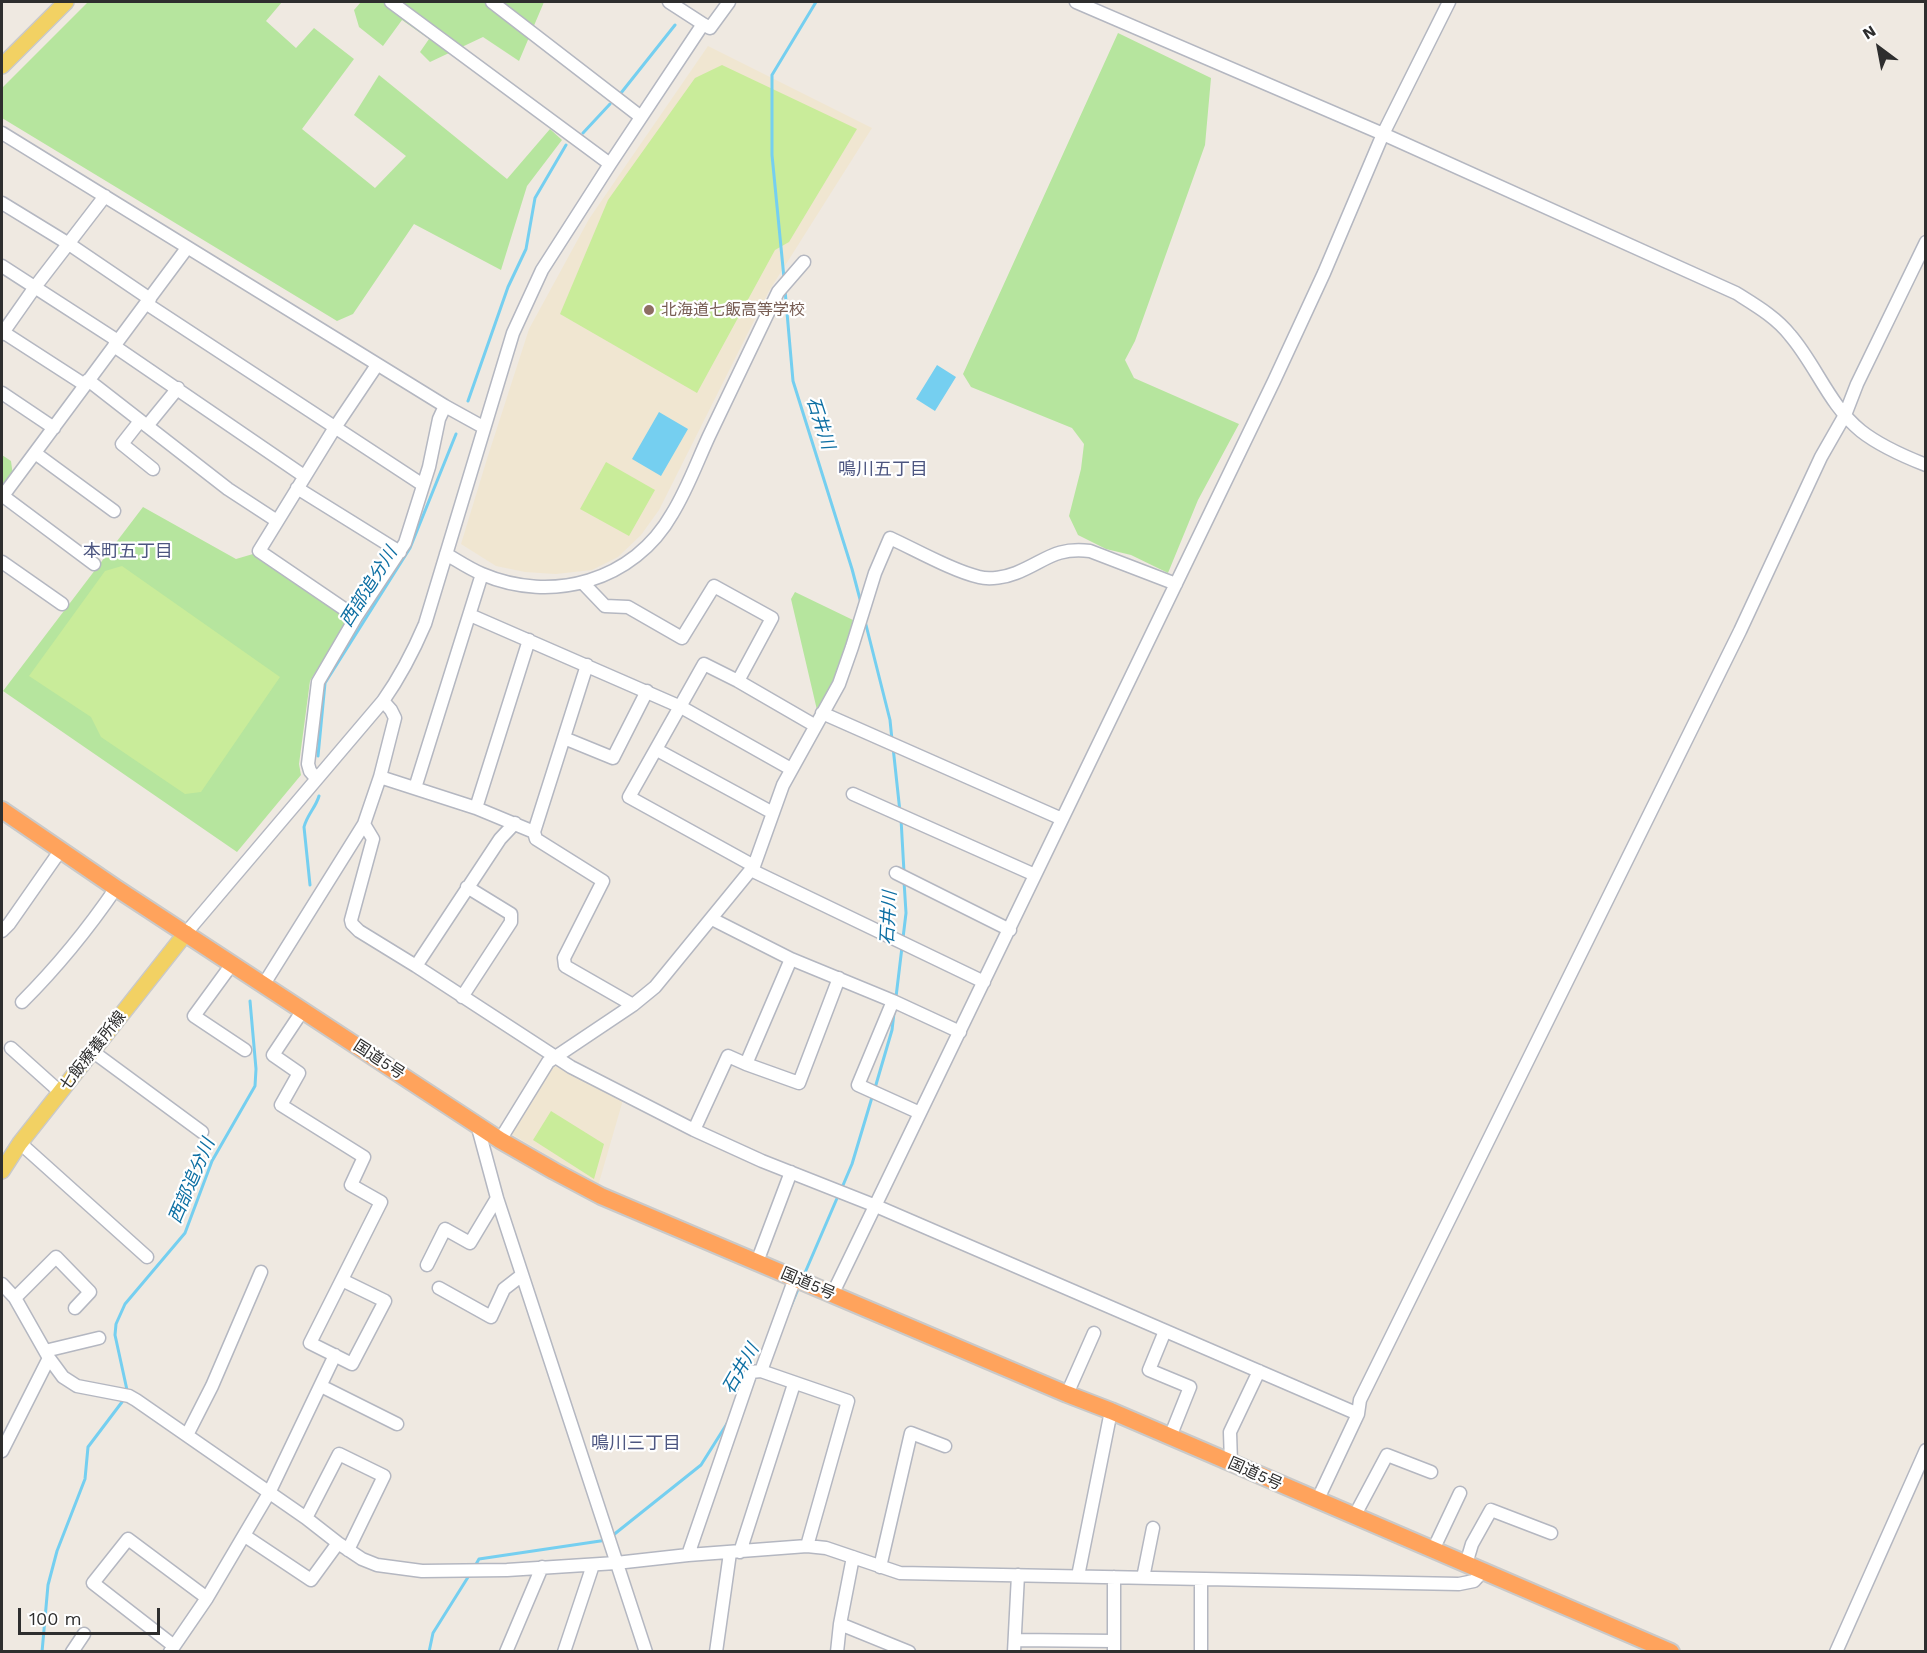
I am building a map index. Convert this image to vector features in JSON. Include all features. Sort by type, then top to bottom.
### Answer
[{"type":"highway","name":"国道5号","points":[[4,816],[500,1140],[601,1196],[1111,1411],[1671,1652]]},
{"type":"main road","points":[[2,66],[66,2]]},
{"type":"main road","name":"七飯療養所線","points":[[2,1171],[20,1143],[186,933]]},
{"type":"street","points":[[391,2],[610,164]]},
{"type":"street","points":[[492,2],[641,117]]},
{"type":"street","points":[[669,2],[710,28],[729,2]]},
{"type":"street","points":[[1076,2],[1383,134],[1736,293],[1762,309],[1791,335],[1826,390],[1859,429],[1876,442],[1926,465]]},
{"type":"street","points":[[832,1295],[1176,584],[1319,284],[1383,134],[1449,2]]},
{"type":"street","points":[[186,933],[383,701],[411,656],[425,624],[513,333],[529,296],[542,270],[703,24]]},
{"type":"street","points":[[2,133],[377,365],[483,427]]},
{"type":"street","points":[[105,196],[2,333],[86,383],[143,423],[228,489],[277,521]]},
{"type":"street","points":[[2,203],[69,244],[334,429],[423,485]]},
{"type":"street","points":[[1317,1501],[1358,1414],[1360,1400],[1740,631],[1821,457],[1845,415],[1857,384],[1926,242]]},
{"type":"street","points":[[94,564],[2,497],[188,248]]},
{"type":"street","points":[[446,554],[482,574],[518,585],[536,587],[583,583],[620,568],[637,556],[672,515],[778,292],[804,262]]},
{"type":"street","points":[[2,266],[116,343],[304,476]]},
{"type":"street","points":[[356,617],[259,551],[304,476],[377,365]]},
{"type":"street","points":[[153,469],[122,444],[178,388]]},
{"type":"street","points":[[2,393],[54,428]]},
{"type":"street","points":[[316,778],[308,764],[318,682],[356,617],[405,543],[423,485],[439,418],[445,406]]},
{"type":"street","points":[[35,453],[114,511]]},
{"type":"street","points":[[297,488],[400,552]]},
{"type":"street","points":[[500,1140],[548,1062],[633,1005],[655,987],[753,868],[791,769],[838,684],[875,573],[890,538],[981,578],[1014,574],[1052,554],[1077,550],[1090,551],[1176,584]]},
{"type":"street","points":[[2,562],[62,604]]},
{"type":"street","points":[[415,788],[482,574]]},
{"type":"street","points":[[583,583],[605,606],[628,607],[682,638],[714,586],[772,618],[738,681]]},
{"type":"street","points":[[470,615],[681,707],[791,769]]},
{"type":"street","points":[[476,808],[530,640]]},
{"type":"street","points":[[814,725],[704,664],[629,798],[753,868],[984,982]]},
{"type":"street","points":[[587,665],[534,832],[536,839],[603,881],[564,958],[565,966],[633,1005]]},
{"type":"street","points":[[564,738],[613,758],[647,691]]},
{"type":"street","points":[[264,984],[364,824],[380,777],[395,718],[383,701]]},
{"type":"street","points":[[822,713],[1062,819]]},
{"type":"street","points":[[657,750],[773,813]]},
{"type":"street","points":[[380,777],[476,808],[534,832]]},
{"type":"street","points":[[853,794],[1035,875]]},
{"type":"street","points":[[416,966],[467,886],[500,839],[515,823]]},
{"type":"street","points":[[364,824],[373,839],[351,920],[352,924],[359,931],[571,1067],[694,1131],[876,1206],[1358,1414]]},
{"type":"street","points":[[2,931],[60,851]]},
{"type":"street","points":[[896,873],[1010,930]]},
{"type":"street","points":[[462,997],[511,922],[511,914],[467,886]]},
{"type":"street","points":[[22,1002],[45,978],[101,910],[116,888]]},
{"type":"street","points":[[712,919],[791,959],[893,1001],[960,1032]]},
{"type":"street","points":[[746,1064],[791,959]]},
{"type":"street","points":[[232,963],[194,1017],[245,1050]]},
{"type":"street","points":[[694,1131],[728,1056],[799,1083],[839,978]]},
{"type":"street","points":[[893,1001],[858,1085],[920,1113]]},
{"type":"street","points":[[303,1010],[273,1055],[299,1073],[281,1105],[364,1157],[351,1185],[381,1202],[310,1343],[352,1364],[385,1301],[342,1280]]},
{"type":"street","points":[[11,1048],[60,1092]]},
{"type":"street","points":[[93,1051],[202,1132]]},
{"type":"street","points":[[477,1124],[497,1198],[646,1652]]},
{"type":"street","points":[[20,1143],[147,1257]]},
{"type":"street","points":[[757,1262],[791,1172]]},
{"type":"street","points":[[427,1265],[446,1229],[470,1243],[497,1198]]},
{"type":"street","points":[[15,1298],[56,1257],[90,1292],[75,1308]]},
{"type":"street","points":[[187,1435],[212,1386],[261,1272]]},
{"type":"street","points":[[439,1288],[491,1317],[504,1289],[522,1275]]},
{"type":"street","points":[[761,1371],[795,1278]]},
{"type":"street","points":[[2,1284],[15,1298],[63,1377],[77,1386],[129,1396],[306,1518],[362,1560],[377,1565],[422,1571],[507,1570],[593,1565],[807,1546],[826,1548],[900,1573],[1459,1584],[1474,1581],[1483,1571]]},
{"type":"street","points":[[1165,1331],[1149,1370],[1190,1387],[1170,1437]]},
{"type":"street","points":[[1067,1394],[1094,1333]]},
{"type":"street","points":[[2,1451],[47,1354],[99,1338]]},
{"type":"street","points":[[207,1598],[128,1539],[93,1584],[172,1649],[207,1598],[270,1493],[335,1355]]},
{"type":"street","points":[[688,1555],[751,1372],[761,1371],[848,1401],[807,1546]]},
{"type":"street","points":[[1231,1463],[1230,1432],[1259,1371]]},
{"type":"street","points":[[716,1652],[735,1552],[794,1384]]},
{"type":"street","points":[[321,1386],[397,1424]]},
{"type":"street","points":[[1078,1576],[1111,1411]]},
{"type":"street","points":[[880,1567],[911,1433],[945,1446]]},
{"type":"street","points":[[1836,1652],[1926,1450]]},
{"type":"street","points":[[245,1536],[311,1580],[343,1547],[384,1476],[339,1454],[306,1518]]},
{"type":"street","points":[[1355,1515],[1387,1455],[1431,1472]]},
{"type":"street","points":[[1433,1550],[1460,1493]]},
{"type":"street","points":[[1466,1564],[1472,1544],[1491,1510],[1551,1533]]},
{"type":"street","points":[[1143,1578],[1153,1528]]},
{"type":"street","points":[[837,1652],[853,1557]]},
{"type":"street","points":[[564,1652],[593,1565]]},
{"type":"street","points":[[506,1652],[542,1567]]},
{"type":"street","points":[[1018,1575],[1015,1646],[1114,1646],[1114,1576]]},
{"type":"street","points":[[1201,1579],[1201,1652]]},
{"type":"street","points":[[840,1624],[909,1652]]},
{"type":"street","points":[[72,1652],[84,1634]]},
{"type":"shaded area","name":"北海道七飯高等学校","points":[[708,46],[872,128],[769,291],[659,510],[641,535],[618,557],[592,570],[556,574],[525,572],[496,566],[461,544],[529,329],[589,219]]},
{"type":"shaded area","points":[[551,1064],[623,1100],[598,1186],[510,1133]]},
{"type":"green space","points":[[88,2],[282,2],[266,21],[296,48],[314,28],[354,59],[302,129],[375,188],[406,156],[354,115],[379,75],[507,179],[550,129],[562,140],[527,186],[501,270],[414,224],[353,314],[337,321],[2,118],[2,88]]},
{"type":"green space","points":[[361,2],[544,2],[519,61],[483,37],[430,62],[420,52],[429,39],[402,20],[383,46],[359,27],[354,10]]},
{"type":"green space","points":[[1118,33],[1211,78],[1205,145],[1135,341],[1125,360],[1134,378],[1239,424],[1198,500],[1168,573],[1131,555],[1106,549],[1078,535],[1069,516],[1081,469],[1084,444],[1072,428],[971,387],[963,374]]},
{"type":"green space","points":[[722,65],[857,129],[789,242],[775,250],[697,393],[560,314],[608,200],[695,78]]},
{"type":"green space","points":[[2,455],[11,461],[13,476],[2,490]]},
{"type":"green space","points":[[606,462],[655,490],[629,536],[580,509]]},
{"type":"green space","points":[[143,507],[236,559],[253,554],[350,617],[310,681],[299,764],[301,775],[237,852],[3,691]]},
{"type":"green space","points":[[122,566],[280,677],[201,792],[185,794],[101,737],[91,717],[29,676],[105,571]]},
{"type":"green space","points":[[795,592],[853,620],[836,679],[817,710],[791,599]]},
{"type":"green space","points":[[551,1111],[604,1144],[594,1179],[533,1140]]},
{"type":"water","points":[[937,365],[956,377],[935,411],[916,399]]},
{"type":"water","points":[[659,412],[688,429],[661,476],[632,459]]},
{"type":"waterway","name":"石井川","points":[[784,278],[772,155],[772,75],[816,2]]},
{"type":"waterway","name":"西部追分川","points":[[621,93],[675,25]]},
{"type":"waterway","name":"西部追分川","points":[[583,133],[610,104]]},
{"type":"waterway","name":"西部追分川","points":[[468,401],[508,287],[526,249],[535,198],[566,145]]},
{"type":"waterway","name":"石井川","points":[[785,290],[793,381],[861,603]]},
{"type":"waterway","name":"西部追分川","points":[[318,756],[325,683],[410,548],[456,434]]},
{"type":"waterway","name":"石井川","points":[[865,621],[890,720],[892,740]]},
{"type":"waterway","name":"石井川","points":[[893,747],[900,812]]},
{"type":"waterway","name":"西部追分川","points":[[310,885],[304,827],[319,796]]},
{"type":"waterway","name":"石井川","points":[[901,819],[904,872]]},
{"type":"waterway","name":"石井川","points":[[903,938],[906,913],[904,881]]},
{"type":"waterway","name":"石井川","points":[[896,997],[902,947]]},
{"type":"waterway","name":"西部追分川","points":[[127,1390],[115,1335],[116,1324],[125,1304],[185,1233],[212,1161],[255,1086],[256,1069],[250,1001]]},
{"type":"waterway","name":"石井川","points":[[875,1088],[892,1030],[894,1013]]},
{"type":"waterway","name":"石井川","points":[[841,1190],[852,1164],[873,1094]]},
{"type":"waterway","name":"石井川","points":[[804,1275],[838,1196]]},
{"type":"waterway","name":"石井川","points":[[790,1308],[799,1287]]},
{"type":"waterway","name":"西部追分川","points":[[42,1652],[48,1585],[57,1551],[85,1479],[88,1447],[122,1402]]},
{"type":"waterway","name":"石井川","points":[[612,1536],[701,1465],[728,1422]]},
{"type":"waterway","name":"石井川","points":[[475,1566],[479,1559],[607,1540]]},
{"type":"waterway","name":"石井川","points":[[429,1652],[433,1633],[470,1574]]},
{"type":"place","name":"北海道七飯高等学校","points":[[649,310]]},
{"type":"district","name":"鳴川五丁目","points":[[883,470]]},
{"type":"district","name":"本町五丁目","points":[[128,552]]},
{"type":"district","name":"鳴川三丁目","points":[[636,1444]]}]
